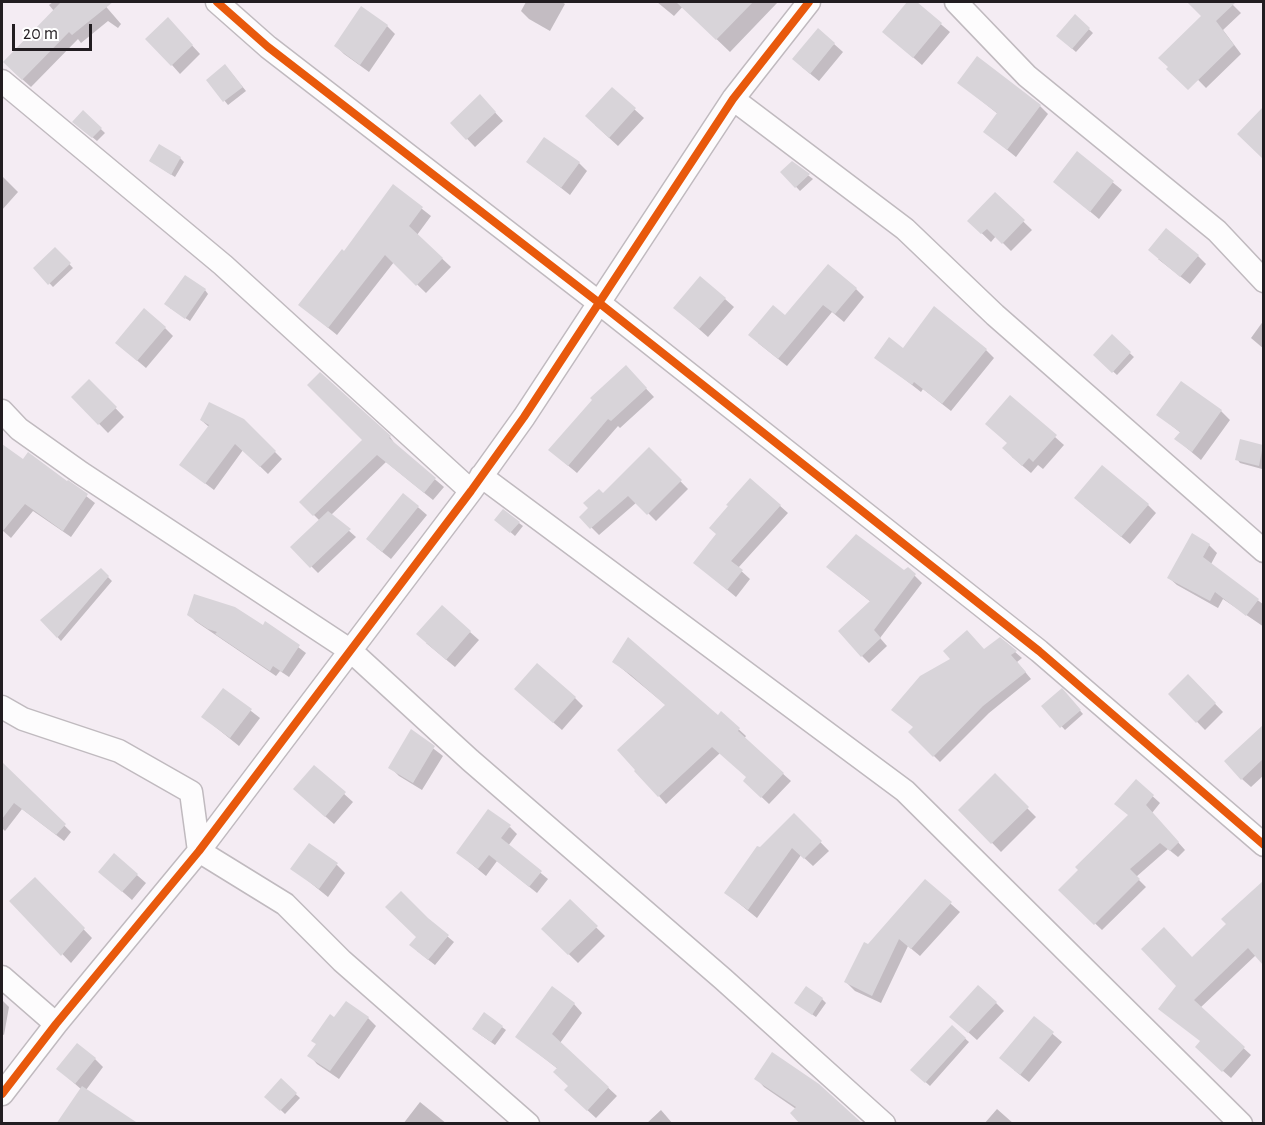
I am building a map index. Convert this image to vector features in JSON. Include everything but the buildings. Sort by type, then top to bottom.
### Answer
[{"type":"street","points":[[217,2],[323,90],[598,302],[1039,651],[1263,845]]},
{"type":"street","points":[[2,1094],[56,1024],[199,852],[476,484],[524,417],[733,99],[809,2]]},
{"type":"street","points":[[956,2],[1027,76],[1217,231],[1263,281]]},
{"type":"street","points":[[2,81],[223,265],[476,484],[905,791],[1241,1124]]},
{"type":"street","points":[[733,99],[904,229],[995,315],[1263,551]]},
{"type":"street","points":[[2,411],[19,429],[81,472],[351,651],[470,760],[723,979],[884,1124]]},
{"type":"street","points":[[2,707],[23,719],[119,751],[191,792],[199,852]]},
{"type":"street","points":[[199,852],[285,904],[342,961],[528,1124]]},
{"type":"street","points":[[2,977],[56,1024]]},
{"type":"cycle path","points":[[217,2],[268,47],[598,302],[1039,651],[1264,845]]},
{"type":"cycle path","points":[[2,1094],[56,1024],[199,851],[471,491],[524,417],[733,99],[809,2]]}]
